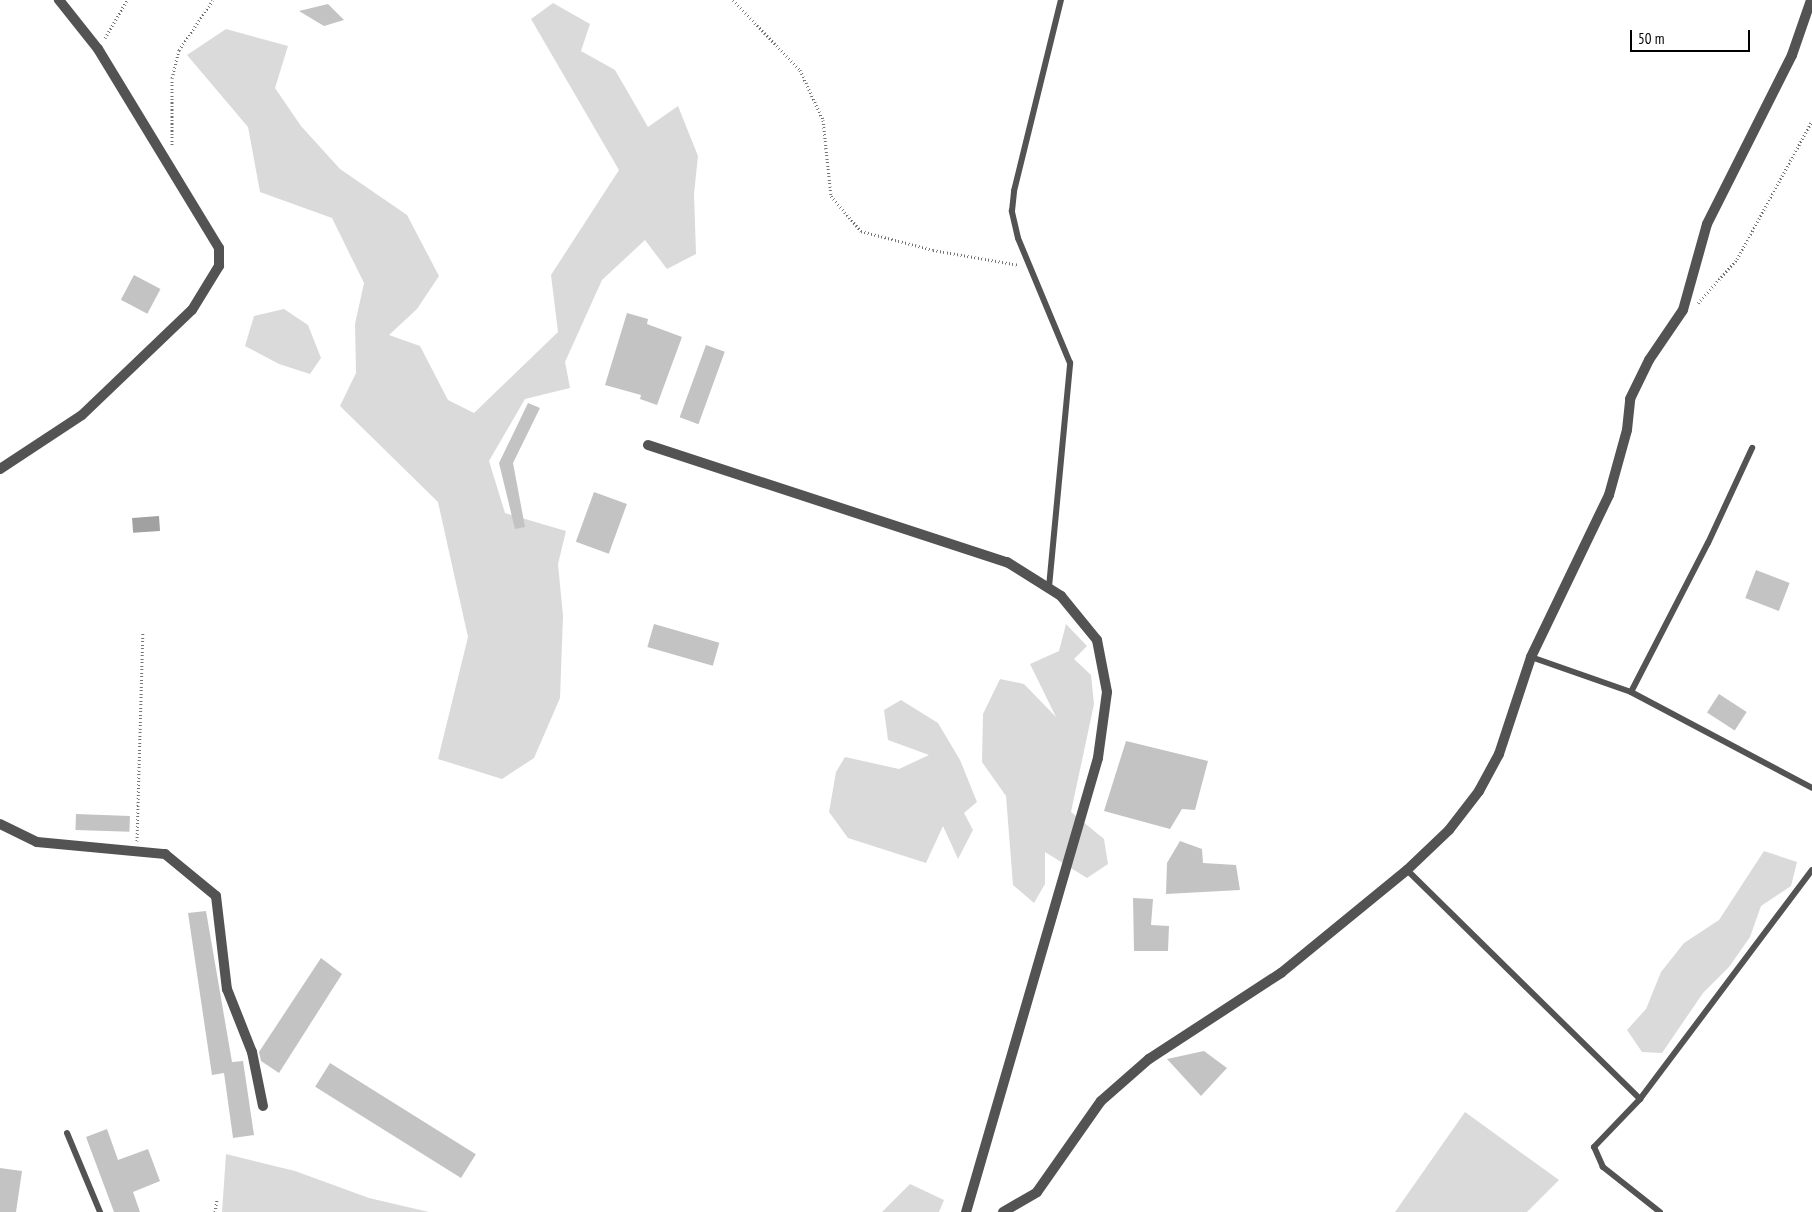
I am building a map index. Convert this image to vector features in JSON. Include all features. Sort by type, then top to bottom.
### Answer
[{"type":"street","points":[[0,469],[82,415],[192,310],[218,266],[219,248],[98,49],[59,0]]},
{"type":"street","points":[[1003,1212],[1037,1192],[1101,1101],[1149,1059],[1281,973],[1407,870],[1449,830],[1479,791],[1499,754],[1531,657],[1609,495],[1627,430],[1630,398],[1649,360],[1683,310],[1707,224],[1792,55],[1811,0]]},
{"type":"street","points":[[648,445],[1007,562],[1049,587],[1074,608],[1097,640],[1105,668],[1106,701],[1098,758],[966,1212]]},
{"type":"street","points":[[0,824],[37,842],[137,849],[165,854],[216,896],[228,989],[252,1052],[263,1106]]},
{"type":"lane","points":[[1049,587],[1070,363],[1030,267],[1012,211],[1014,191],[1061,0]]},
{"type":"lane","points":[[1631,692],[1708,543],[1752,448]]},
{"type":"lane","points":[[1531,657],[1631,692],[1812,788]]},
{"type":"lane","points":[[1407,870],[1640,1099]]},
{"type":"lane","points":[[1660,1212],[1603,1167],[1594,1147],[1640,1099],[1812,870]]},
{"type":"lane","points":[[68,1133],[100,1212]]},
{"type":"path","points":[[98,49],[127,0]]},
{"type":"path","points":[[172,173],[172,78],[179,50],[213,0]]},
{"type":"path","points":[[733,0],[800,70],[823,120],[831,196],[861,231],[933,250],[1030,267]]},
{"type":"path","points":[[1693,310],[1736,259],[1812,121]]},
{"type":"path","points":[[137,849],[143,632]]},
{"type":"path","points":[[215,1212],[216,1199]]},
{"type":"shaded area","points":[[553,3],[590,24],[581,51],[615,70],[648,127],[678,106],[698,156],[694,194],[696,254],[667,269],[645,240],[602,280],[565,362],[570,388],[525,399],[489,461],[505,513],[566,531],[558,564],[563,616],[560,698],[534,758],[502,779],[438,759],[468,637],[438,502],[340,406],[356,373],[355,324],[364,283],[332,218],[260,192],[248,127],[187,55],[226,29],[288,46],[275,88],[301,126],[340,169],[407,215],[439,276],[417,309],[389,335],[420,346],[448,400],[474,413],[558,332],[551,275],[619,170],[531,19]]},
{"type":"shaded area","points":[[284,309],[308,325],[321,358],[310,374],[279,364],[245,346],[254,316]]},
{"type":"shaded area","points":[[159,516],[160,531],[133,533],[132,518]]},
{"type":"shaded area","points":[[1066,624],[1087,646],[1074,659],[1091,675],[1094,704],[1071,812],[1104,839],[1108,864],[1087,878],[1045,852],[1045,884],[1034,903],[1013,885],[1006,796],[982,762],[983,714],[1000,679],[1024,684],[1056,717],[1030,664],[1059,651]]},
{"type":"shaded area","points":[[901,700],[938,723],[960,760],[977,802],[964,813],[973,830],[958,859],[943,826],[926,863],[848,838],[829,812],[836,772],[845,757],[899,769],[929,755],[888,740],[884,710]]},
{"type":"shaded area","points":[[1764,851],[1797,862],[1791,886],[1761,906],[1750,937],[1729,967],[1703,993],[1662,1053],[1642,1052],[1627,1030],[1646,1009],[1661,972],[1684,943],[1719,920]]},
{"type":"shaded area","points":[[1465,1112],[1559,1180],[1527,1212],[1395,1212]]},
{"type":"shaded area","points":[[226,1154],[295,1171],[369,1198],[429,1212],[222,1212]]},
{"type":"shaded area","points":[[910,1184],[944,1200],[939,1212],[882,1212]]},
{"type":"building","points":[[328,4],[344,20],[324,26],[299,11]]},
{"type":"building","points":[[134,275],[160,289],[147,314],[121,300]]},
{"type":"building","points":[[627,313],[648,319],[647,324],[682,337],[657,405],[640,399],[641,395],[605,385]]},
{"type":"building","points":[[706,345],[725,352],[698,424],[680,417]]},
{"type":"building","points":[[528,403],[540,408],[513,463],[525,527],[515,529],[499,463]]},
{"type":"building","points":[[594,492],[627,504],[609,554],[576,542]]},
{"type":"building","points":[[1756,570],[1790,583],[1779,611],[1745,598]]},
{"type":"building","points":[[654,624],[719,643],[713,666],[647,647]]},
{"type":"building","points":[[1719,694],[1747,712],[1735,730],[1707,712]]},
{"type":"building","points":[[1126,741],[1208,761],[1195,810],[1182,809],[1170,829],[1104,811]]},
{"type":"building","points":[[76,814],[130,816],[129,832],[75,830]]},
{"type":"building","points":[[1180,841],[1202,849],[1203,863],[1236,865],[1240,890],[1166,894],[1167,863]]},
{"type":"building","points":[[1133,898],[1153,899],[1151,925],[1169,926],[1168,951],[1134,951]]},
{"type":"building","points":[[206,911],[232,1062],[243,1061],[254,1135],[233,1138],[224,1073],[212,1075],[188,913]]},
{"type":"building","points":[[321,958],[342,974],[279,1073],[261,1061],[259,1052]]},
{"type":"building","points":[[1204,1051],[1227,1068],[1201,1096],[1167,1059]]},
{"type":"building","points":[[330,1063],[476,1154],[461,1178],[315,1087]]},
{"type":"building","points":[[107,1129],[118,1160],[148,1149],[160,1181],[133,1192],[140,1212],[114,1212],[86,1137]]},
{"type":"building","points":[[0,1168],[22,1171],[16,1212],[0,1212]]}]
